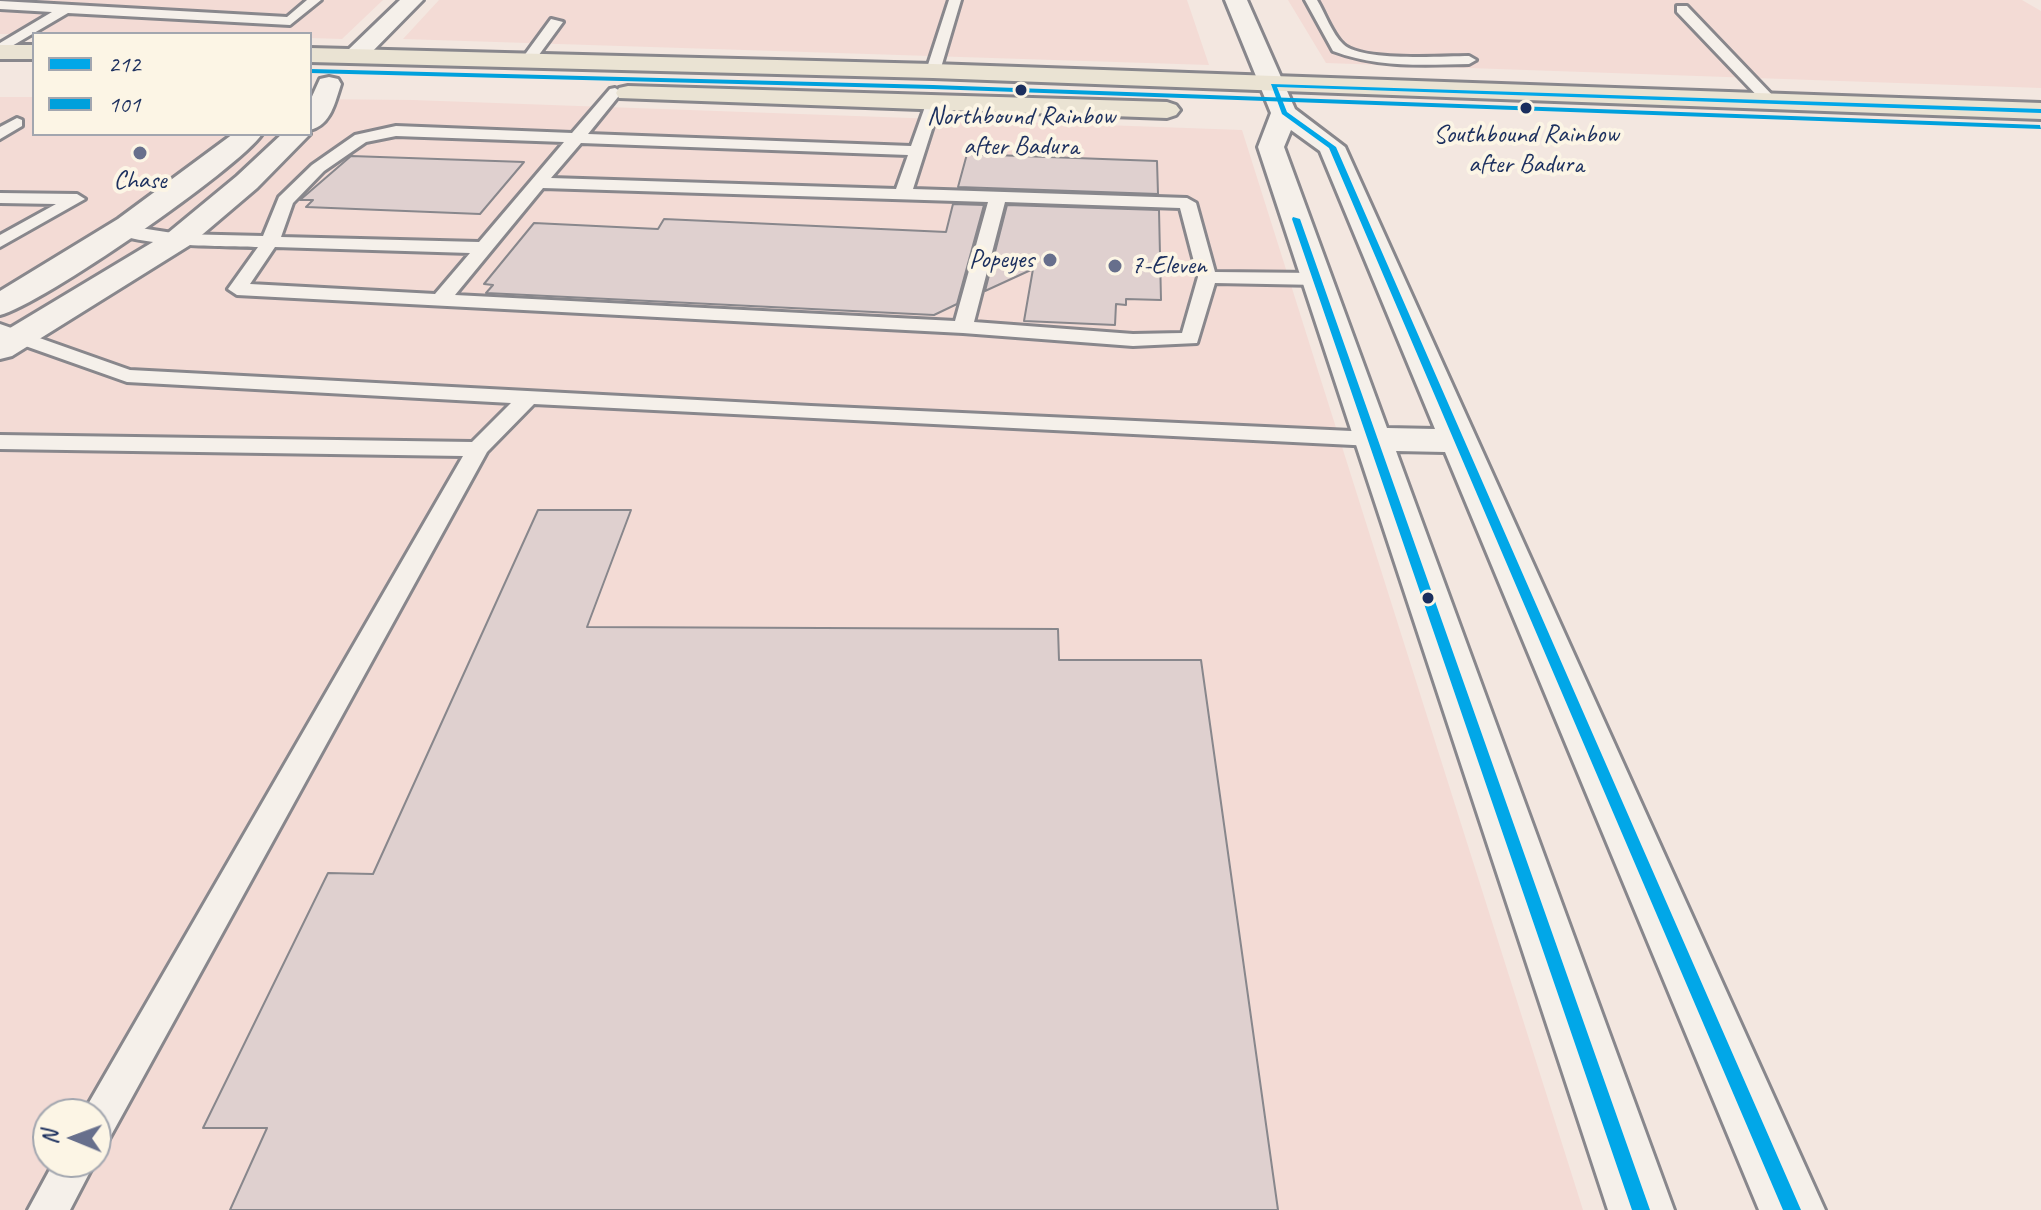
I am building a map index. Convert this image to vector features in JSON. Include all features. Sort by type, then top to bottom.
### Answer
[{"type":"main road","points":[[312,120],[317,115],[315,82],[329,65],[355,56],[412,0]]},
{"type":"main road","points":[[1236,0],[1278,99],[1332,147],[1792,1210]]},
{"type":"main road","points":[[0,50],[32,52]]},
{"type":"main road","points":[[312,55],[933,71],[1278,99],[2035,134]]},
{"type":"main road","points":[[315,82],[365,70],[415,70],[528,60]]},
{"type":"main road","points":[[315,82],[933,104],[1278,99],[1771,102],[2041,111]]},
{"type":"main road","points":[[1278,99],[1271,147],[1641,1210]]},
{"type":"main road","points":[[0,305],[83,257],[196,179],[247,136]]},
{"type":"main road","points":[[7,339],[179,239],[247,182],[295,136]]},
{"type":"main road","points":[[1373,439],[1460,441]]},
{"type":"lane","points":[[0,50],[81,0]]},
{"type":"lane","points":[[145,15],[167,0]]},
{"type":"lane","points":[[218,18],[241,0]]},
{"type":"lane","points":[[0,5],[63,11],[290,21],[315,0]]},
{"type":"lane","points":[[933,71],[955,0]]},
{"type":"lane","points":[[1311,0],[1338,48],[1390,61],[1469,60]]},
{"type":"lane","points":[[1682,9],[1771,102]]},
{"type":"lane","points":[[528,60],[556,22]]},
{"type":"lane","points":[[439,301],[615,92]]},
{"type":"lane","points":[[903,194],[933,104]]},
{"type":"lane","points":[[0,134],[17,123]]},
{"type":"lane","points":[[539,183],[1187,203],[1207,277],[1190,339],[1133,340],[963,327],[237,289],[270,242],[285,201],[318,168],[361,138],[396,131],[918,151]]},
{"type":"lane","points":[[963,327],[998,197]]},
{"type":"lane","points":[[0,198],[77,199],[0,242]]},
{"type":"lane","points":[[121,230],[179,239],[485,248]]},
{"type":"lane","points":[[1207,277],[1318,279]]},
{"type":"lane","points":[[7,339],[127,376],[1373,439]]},
{"type":"lane","points":[[112,1098],[478,449],[528,398]]},
{"type":"lane","points":[[0,442],[478,449]]},
{"type":"lane","points":[[48,1210],[67,1178]]},
{"type":"shaded area","points":[[0,0],[383,0],[342,39],[312,38],[312,32],[0,34]]},
{"type":"shaded area","points":[[439,0],[1187,0],[1209,65],[403,39]]},
{"type":"shaded area","points":[[1288,0],[2022,0],[2041,11],[2041,88],[1326,63]]},
{"type":"shaded area","points":[[0,97],[32,97],[32,136],[312,136],[312,99],[1242,130],[1583,1210],[0,1210]]},
{"type":"building","points":[[967,154],[1157,161],[1158,194],[958,187]]},
{"type":"building","points":[[351,156],[524,162],[480,214],[306,207],[313,200],[300,200]]},
{"type":"building","points":[[953,204],[984,205],[957,304],[934,315],[486,293],[493,285],[484,284],[534,223],[658,229],[664,219],[946,232]]},
{"type":"building","points":[[1007,205],[1159,210],[1161,300],[1126,299],[1126,305],[1116,304],[1115,325],[1024,321],[1033,269],[985,291]]},
{"type":"building","points":[[538,510],[631,510],[587,627],[1058,629],[1059,660],[1201,660],[1278,1210],[230,1210],[267,1128],[203,1128],[328,873],[373,874]]},
{"type":"transit line","name":"101","points":[[312,71],[933,87],[2040,127]]},
{"type":"transit line","name":"212","points":[[1792,1210],[1332,147],[1284,113],[1273,85],[2041,111]]},
{"type":"transit line","name":"212","points":[[1296,219],[1641,1210]]},
{"type":"place","name":"Northbound Rainbow after Badura","points":[[1021,90]]},
{"type":"place","name":"Southbound Rainbow after Badura","points":[[1526,108]]},
{"type":"place","name":"Chase","points":[[140,153]]},
{"type":"place","name":"Popeyes","points":[[1050,260]]},
{"type":"place","name":"7-Eleven","points":[[1115,266]]}]
